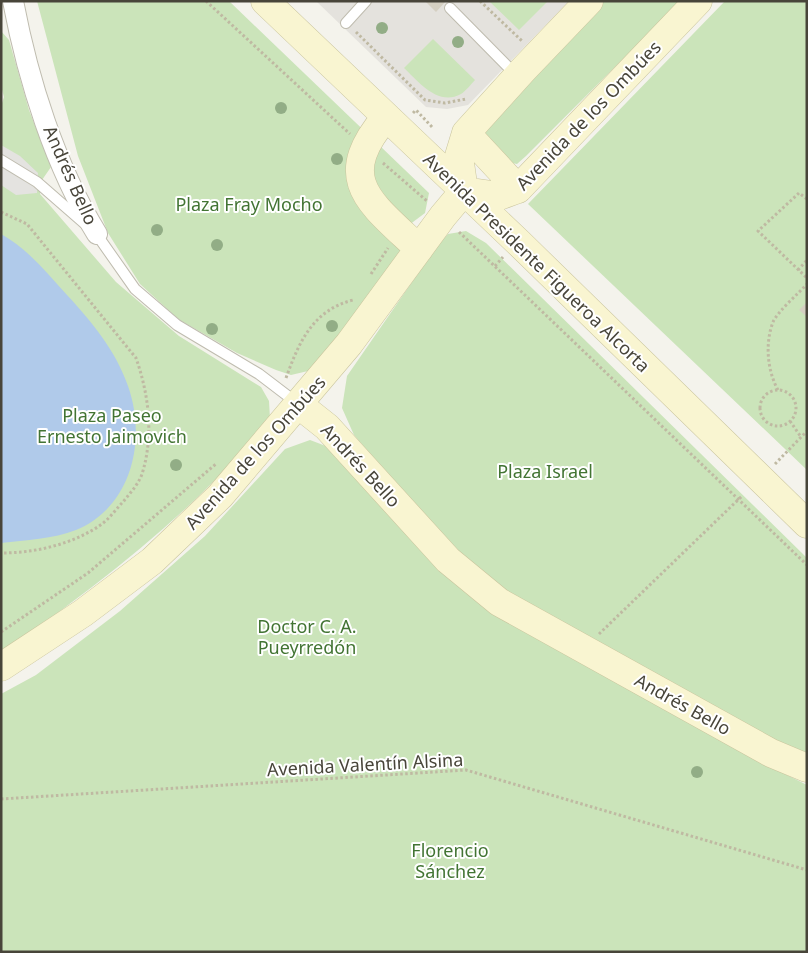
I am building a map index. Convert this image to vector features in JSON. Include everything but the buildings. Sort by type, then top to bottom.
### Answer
[{"type":"main road","name":"Avenida Presidente Figueroa Alcorta","points":[[266,1],[464,191],[751,488],[807,524]]},
{"type":"main road","points":[[464,191],[459,156],[466,134],[510,68],[590,1]]},
{"type":"main road","name":"Avenida de los Ombúes","points":[[1,666],[83,613],[152,561],[220,496],[290,397],[349,344],[412,243],[443,216],[464,191],[499,196],[518,189],[698,1]]},
{"type":"main road","points":[[386,116],[369,136],[358,171],[366,195],[374,207],[412,243]]},
{"type":"main road","points":[[466,134],[518,189]]},
{"type":"main road","name":"Andrés Bello","points":[[290,397],[327,426],[448,560],[499,602],[771,753],[807,768]]},
{"type":"street","name":"Andrés Bello","points":[[13,1],[20,39],[54,145],[81,209],[97,234]]},
{"type":"lane","points":[[346,23],[366,1]]},
{"type":"lane","points":[[450,8],[510,68]]},
{"type":"lane","points":[[1,160],[37,182],[97,234]]},
{"type":"lane","name":"Andrés Bello","points":[[97,234],[135,289],[170,319],[290,397]]},
{"type":"path","points":[[206,1],[364,147],[443,216],[807,565]]},
{"type":"path","points":[[480,1],[522,41]]},
{"type":"path","points":[[346,23],[425,100],[445,103],[466,99],[472,93]]},
{"type":"path","points":[[510,68],[522,41],[529,35]]},
{"type":"path","points":[[807,199],[799,193],[758,231],[807,278]]},
{"type":"path","points":[[1,212],[27,224],[136,358],[144,381],[148,415],[148,447],[141,476],[134,488],[103,523],[76,539],[52,546],[14,553],[1,553]]},
{"type":"path","points":[[368,278],[389,247],[412,243]]},
{"type":"path","points":[[798,270],[807,260]]},
{"type":"path","points":[[778,390],[770,374],[768,349],[774,321],[807,284]]},
{"type":"path","points":[[290,397],[301,340],[316,319],[337,304],[353,300],[358,293]]},
{"type":"path","points":[[778,390],[786,392],[793,397],[796,405],[795,414],[790,421],[783,425],[774,425],[766,421],[760,406],[763,398],[770,392],[778,390]]},
{"type":"path","points":[[790,421],[802,437]]},
{"type":"path","points":[[584,649],[807,432]]},
{"type":"path","points":[[1,632],[88,573],[222,459]]},
{"type":"path","name":"Avenida Valentín Alsina","points":[[1,799],[466,770],[807,870]]},
{"type":"shaded area","points":[[316,1],[569,1],[468,105],[447,109],[426,107]]},
{"type":"shaded area","points":[[1,145],[20,156],[38,173],[37,193],[16,195],[1,185]]},
{"type":"green space","name":"Plaza Fray Mocho","points":[[37,1],[229,1],[429,193],[425,213],[409,225],[403,252],[336,340],[308,371],[291,375],[237,353],[178,319],[140,284],[108,233],[78,156]]},
{"type":"green space","points":[[489,1],[548,1],[519,30]]},
{"type":"green space","points":[[601,1],[681,1],[526,156],[517,164],[506,162],[488,140],[484,132]]},
{"type":"green space","points":[[725,1],[807,1],[807,470],[528,204]]},
{"type":"green space","name":"Plaza Paseo Ernesto Jaimovich","points":[[1,31],[9,40],[29,110],[51,167],[42,180],[40,194],[116,282],[179,336],[261,387],[269,401],[270,419],[208,487],[163,529],[70,604],[1,651],[1,106],[4,97],[1,86]]},
{"type":"green space","points":[[433,39],[475,80],[461,94],[453,97],[437,95],[429,91],[404,68]]},
{"type":"green space","name":"Plaza Israel","points":[[466,231],[486,243],[807,558],[807,758],[505,595],[457,556],[354,435],[342,408],[347,376],[437,246],[448,234]]},
{"type":"green space","points":[[310,440],[331,448],[440,570],[497,617],[641,692],[753,758],[807,785],[807,952],[1,952],[1,694],[36,675],[120,611],[205,536],[285,449]]},
{"type":"water","points":[[1,234],[20,246],[37,262],[94,326],[110,349],[123,373],[134,407],[136,428],[135,449],[130,470],[122,489],[110,505],[95,519],[76,530],[58,535],[1,543]]},
{"type":"park label","name":"Doctor C. A. Pueyrredón","points":[[307,636]]},
{"type":"park label","name":"Florencio Sánchez","points":[[450,860]]}]
